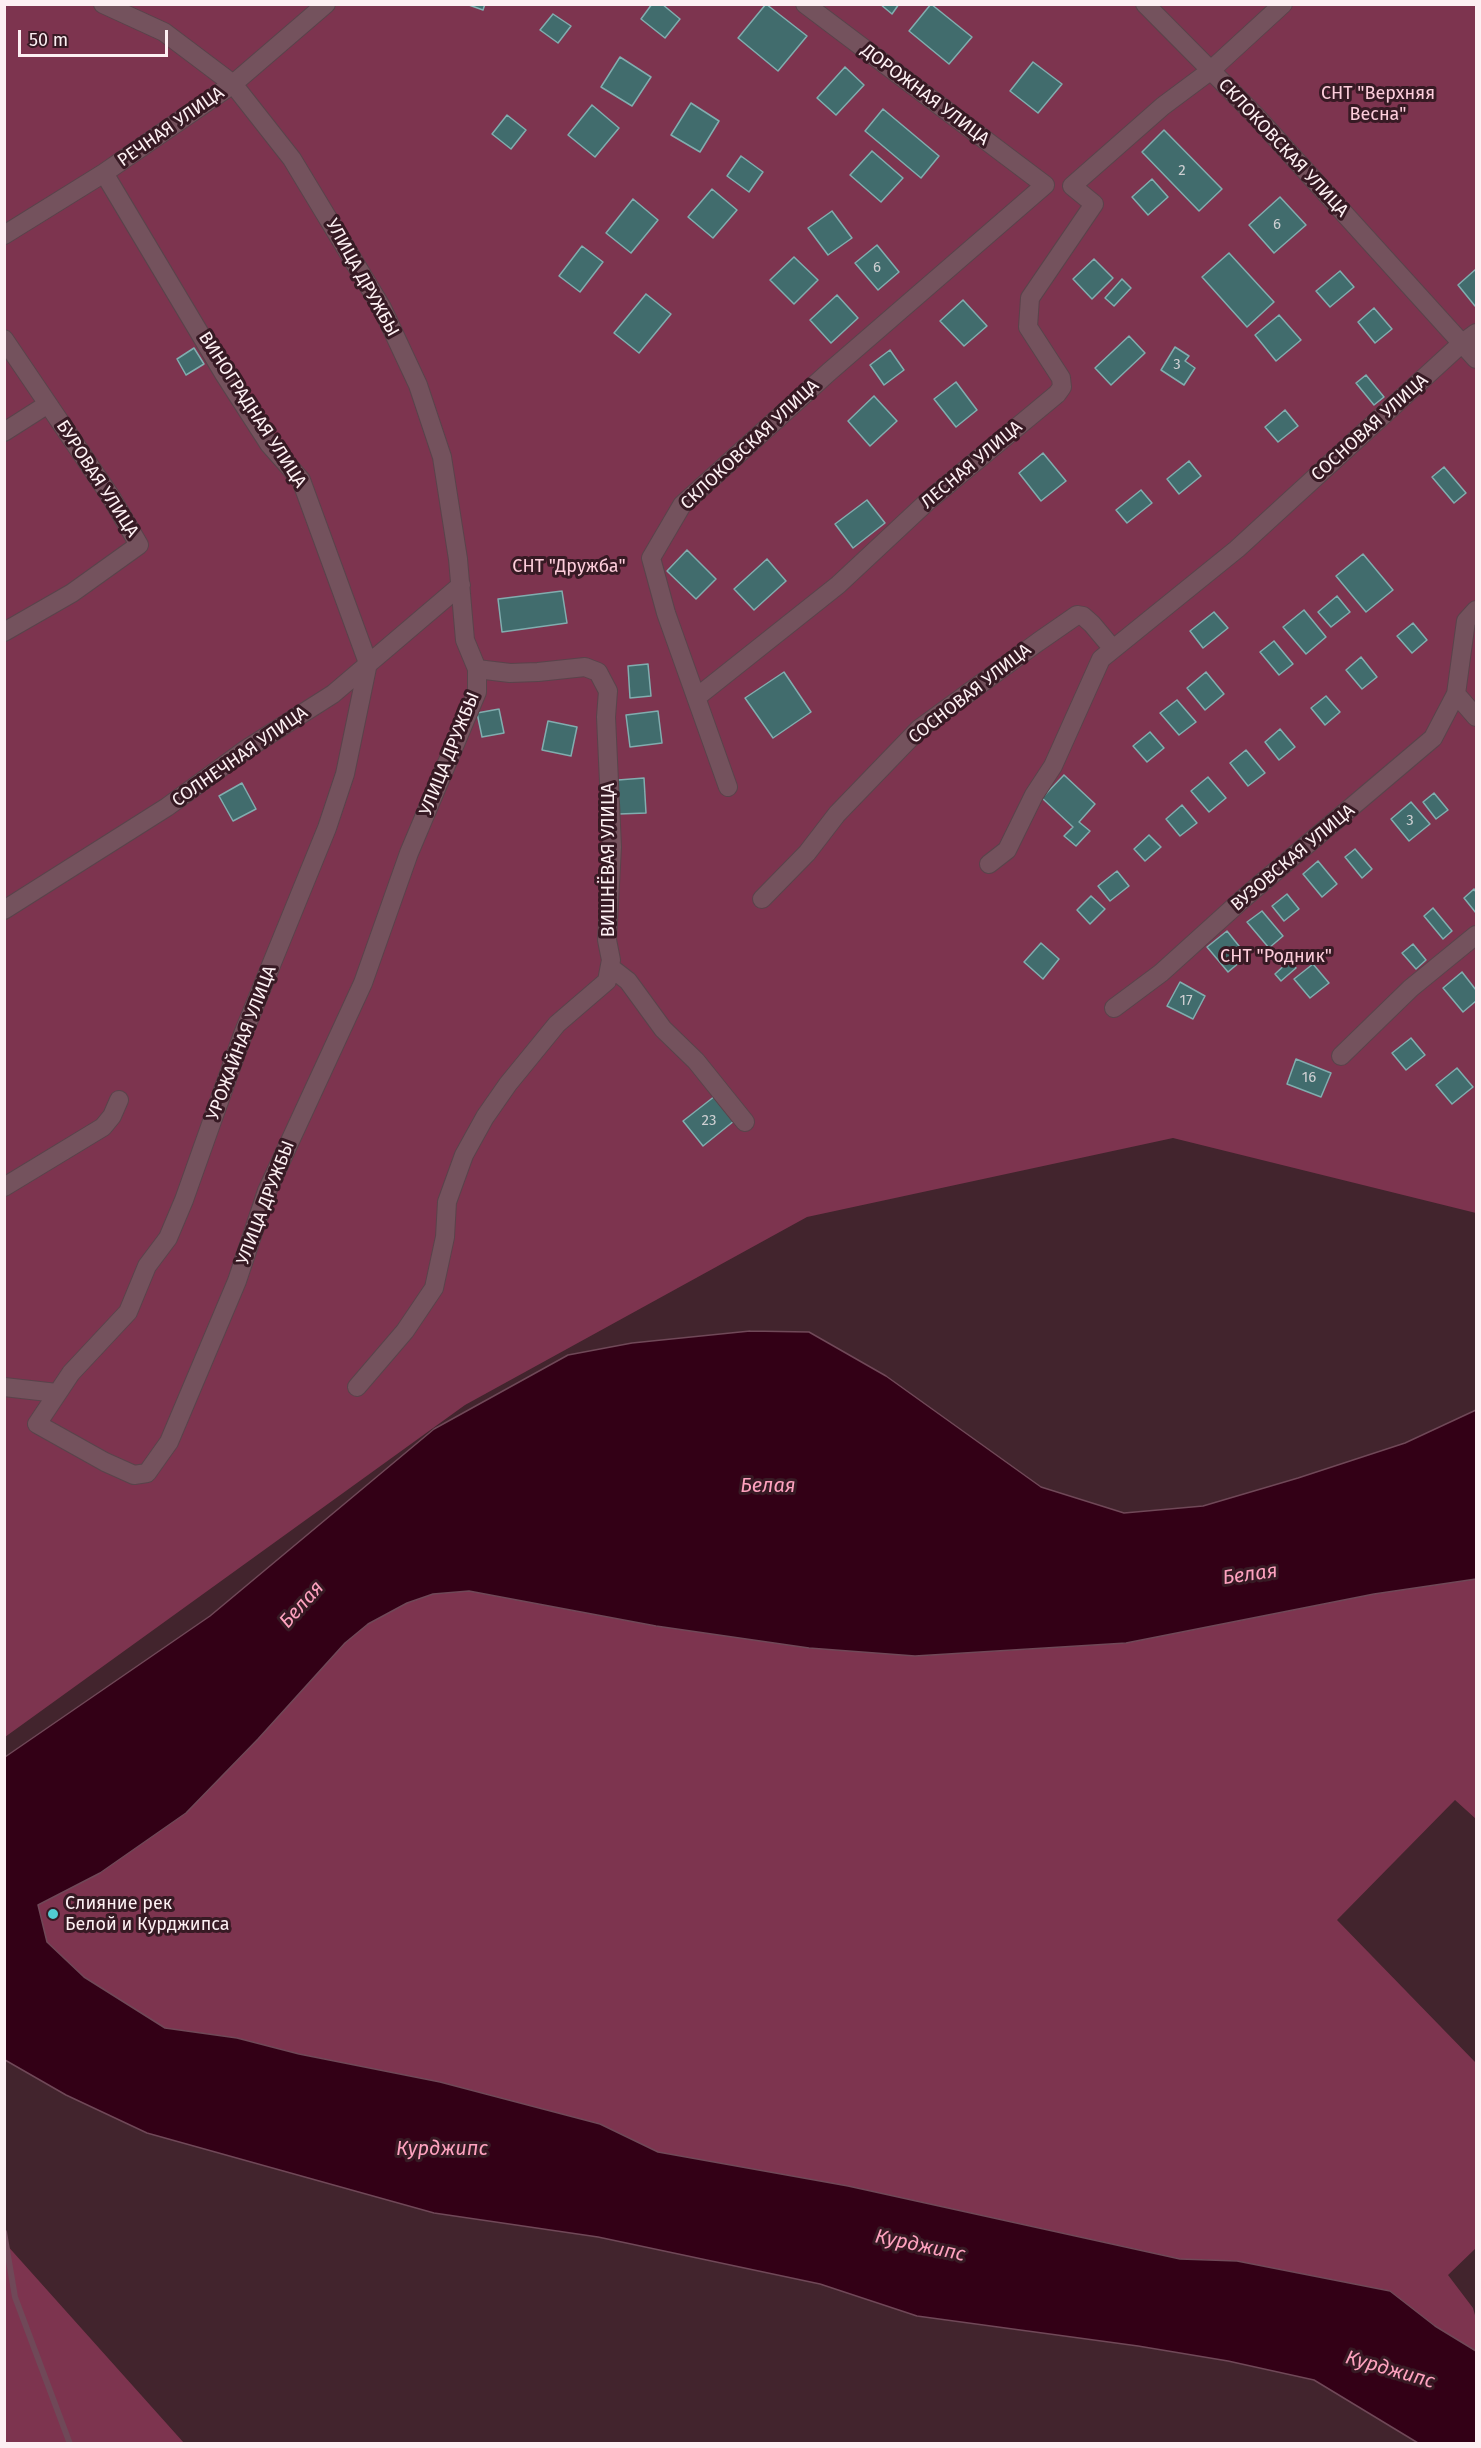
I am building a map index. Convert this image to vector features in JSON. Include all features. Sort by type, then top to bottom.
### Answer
[{"type":"street","name":"УЛИЦА ДРУЖБЫ","points":[[37,1424],[134,1475],[147,1473],[169,1442],[237,1281],[267,1191],[363,983],[409,853],[477,692],[477,669],[465,640],[460,585],[442,457],[418,385],[382,308],[337,230],[291,159],[233,84],[164,32],[103,4]]},
{"type":"street","name":"РЕЧНАЯ УЛИЦА","points":[[4,235],[104,173],[233,84],[326,4]]},
{"type":"street","name":"ДОРОЖНАЯ УЛИЦА","points":[[805,4],[1045,185]]},
{"type":"street","points":[[1145,4],[1210,71],[1283,4]]},
{"type":"street","name":"СКЛОКОВСКАЯ УЛИЦА","points":[[1072,186],[1163,106],[1210,71],[1255,115],[1476,359]]},
{"type":"street","name":"ВИНОГРАДНАЯ УЛИЦА","points":[[104,173],[224,374],[269,444],[301,480],[368,663]]},
{"type":"street","points":[[1045,185],[1072,186]]},
{"type":"street","name":"СКЛОКОВСКАЯ УЛИЦА","points":[[728,787],[666,613],[651,558],[682,505],[829,372],[1045,185]]},
{"type":"street","name":"ЛЕСНАЯ УЛИЦА","points":[[697,697],[838,585],[928,501],[1057,394],[1062,387],[1061,378],[1028,327],[1030,298],[1094,204],[1072,186]]},
{"type":"street","name":"СОСНОВАЯ УЛИЦА","points":[[989,864],[1007,850],[1034,795],[1053,766],[1101,659],[1237,549],[1461,344],[1476,333]]},
{"type":"street","name":"БУРОВАЯ УЛИЦА","points":[[4,339],[111,496],[139,545],[72,593],[4,632]]},
{"type":"street","points":[[4,432],[48,404]]},
{"type":"street","name":"СОЛНЕЧНАЯ УЛИЦА","points":[[4,910],[167,807],[245,750],[333,694],[460,585]]},
{"type":"street","name":"ВУЗОВСКАЯ УЛИЦА","points":[[1114,1008],[1161,973],[1244,898],[1433,738],[1456,694],[1466,621],[1476,609]]},
{"type":"street","name":"СОСНОВАЯ УЛИЦА","points":[[762,899],[807,853],[837,814],[919,729],[1038,642],[1077,615],[1083,615],[1113,650]]},
{"type":"street","name":"УРОЖАЙНАЯ УЛИЦА","points":[[37,1424],[71,1373],[128,1312],[147,1266],[168,1238],[184,1200],[243,1034],[327,828],[345,774],[368,663]]},
{"type":"street","name":"ВИШНЁВАЯ УЛИЦА","points":[[477,669],[510,673],[585,667],[598,672],[608,691],[606,717],[612,847],[608,940],[610,967]]},
{"type":"street","points":[[1456,694],[1476,717]]},
{"type":"street","points":[[1341,1056],[1411,988],[1476,935]]},
{"type":"street","points":[[357,1387],[405,1331],[434,1288],[445,1237],[447,1202],[464,1155],[485,1117],[508,1084],[557,1024],[607,981],[610,967],[628,981],[663,1029],[696,1061],[745,1122]]},
{"type":"street","points":[[4,1186],[103,1127],[112,1116],[118,1101]]},
{"type":"street","points":[[4,1387],[57,1393]]},
{"type":"green space","name":"СНТ \"Дружба\"","points":[[4,5],[1476,5],[1476,1213],[1173,1138],[807,1217],[465,1405],[5,1737]]},
{"type":"green space","points":[[1476,1579],[1476,1819],[1455,1800],[1337,1920],[1476,2063],[1476,2248],[1448,2275],[1473,2308],[1476,2319],[1476,2351],[1435,2326],[1390,2291],[1237,2261],[1181,2259],[848,2186],[657,2152],[600,2124],[440,2082],[299,2054],[237,2038],[165,2028],[84,1977],[47,1942],[38,1905],[100,1873],[186,1813],[258,1739],[345,1643],[368,1624],[407,1603],[433,1594],[469,1591],[656,1626],[915,1656],[1126,1643],[1374,1594]]},
{"type":"green space","points":[[5,2243],[184,2443],[5,2443]]},
{"type":"water","name":"Белая","points":[[750,1331],[809,1332],[886,1376],[1041,1487],[1124,1513],[1203,1506],[1405,1443],[1476,1410],[1476,1579],[1374,1594],[1126,1643],[915,1656],[809,1648],[656,1626],[469,1591],[433,1594],[407,1603],[368,1624],[345,1643],[258,1739],[186,1813],[100,1873],[38,1905],[47,1942],[84,1977],[165,2028],[237,2038],[299,2054],[440,2082],[600,2124],[658,2152],[848,2186],[1180,2259],[1237,2261],[1390,2291],[1435,2326],[1476,2351],[1476,2443],[1418,2443],[1314,2380],[1228,2361],[1138,2346],[917,2316],[820,2284],[598,2237],[434,2213],[147,2133],[66,2095],[5,2060],[5,1757],[210,1616],[434,1429],[568,1355],[632,1343]]},
{"type":"building","points":[[466,4],[485,4],[483,10]]},
{"type":"building","points":[[652,4],[662,4],[680,19],[665,38],[641,19]]},
{"type":"building","points":[[766,4],[807,36],[778,71],[738,38]]},
{"type":"building","points":[[880,4],[899,4],[892,14]]},
{"type":"building","points":[[931,4],[972,37],[949,64],[909,31]]},
{"type":"building","points":[[553,14],[571,26],[558,43],[540,30]]},
{"type":"building","points":[[620,57],[651,77],[632,106],[601,87]]},
{"type":"building","points":[[1033,62],[1062,84],[1038,113],[1010,91]]},
{"type":"building","points":[[845,67],[864,85],[836,115],[817,98]]},
{"type":"building","points":[[691,103],[719,121],[700,152],[671,135]]},
{"type":"building","points":[[592,105],[619,128],[595,157],[568,135]]},
{"type":"building","points":[[883,109],[939,156],[921,178],[865,131]]},
{"type":"building","points":[[507,115],[526,130],[511,149],[492,134]]},
{"type":"building","points":[[1164,130],[1222,189],[1199,211],[1142,152]]},
{"type":"building","points":[[872,151],[903,178],[881,202],[850,175]]},
{"type":"building","points":[[741,156],[763,172],[749,192],[727,176]]},
{"type":"building","points":[[1152,179],[1168,197],[1148,215],[1132,197]]},
{"type":"building","points":[[712,189],[737,210],[713,238],[688,217]]},
{"type":"building","points":[[1280,197],[1306,225],[1274,253],[1249,225]]},
{"type":"building","points":[[633,199],[658,220],[631,253],[606,233]]},
{"type":"building","points":[[832,211],[852,238],[828,255],[808,228]]},
{"type":"building","points":[[877,245],[899,272],[878,290],[855,263]]},
{"type":"building","points":[[582,246],[603,262],[580,292],[559,276]]},
{"type":"building","points":[[1229,253],[1274,302],[1247,327],[1202,277]]},
{"type":"building","points":[[794,257],[818,280],[794,304],[770,280]]},
{"type":"building","points":[[1094,259],[1113,278],[1092,299],[1073,279]]},
{"type":"building","points":[[1476,269],[1476,305],[1475,306],[1458,285]]},
{"type":"building","points":[[1340,271],[1354,287],[1330,307],[1316,291]]},
{"type":"building","points":[[1122,279],[1131,288],[1114,306],[1105,298]]},
{"type":"building","points":[[646,294],[671,314],[639,353],[614,333]]},
{"type":"building","points":[[837,295],[858,318],[831,343],[810,320]]},
{"type":"building","points":[[963,300],[987,326],[964,346],[940,321]]},
{"type":"building","points":[[1374,308],[1392,329],[1375,343],[1358,322]]},
{"type":"building","points":[[1279,315],[1301,340],[1276,361],[1255,335]]},
{"type":"building","points":[[1129,336],[1145,353],[1111,385],[1095,368]]},
{"type":"building","points":[[1175,347],[1189,356],[1185,361],[1195,368],[1184,385],[1161,370]]},
{"type":"building","points":[[194,348],[204,364],[186,375],[177,359]]},
{"type":"building","points":[[890,350],[904,370],[884,385],[870,365]]},
{"type":"building","points":[[1366,375],[1384,397],[1374,405],[1356,383]]},
{"type":"building","points":[[956,382],[977,410],[956,427],[934,399]]},
{"type":"building","points":[[874,396],[897,421],[870,446],[848,421]]},
{"type":"building","points":[[1285,410],[1298,426],[1278,442],[1265,427]]},
{"type":"building","points":[[1043,453],[1066,481],[1041,501],[1019,473]]},
{"type":"building","points":[[1189,461],[1201,476],[1179,494],[1167,479]]},
{"type":"building","points":[[1444,467],[1466,493],[1454,503],[1432,477]]},
{"type":"building","points":[[1141,490],[1152,503],[1127,523],[1116,510]]},
{"type":"building","points":[[867,500],[885,523],[853,548],[835,524]]},
{"type":"building","points":[[687,550],[716,579],[696,599],[667,571]]},
{"type":"building","points":[[1363,554],[1393,590],[1366,612],[1336,576]]},
{"type":"building","points":[[767,559],[786,581],[754,610],[734,589]]},
{"type":"building","points":[[562,591],[567,623],[502,632],[498,599]]},
{"type":"building","points":[[1337,596],[1350,612],[1331,627],[1318,612]]},
{"type":"building","points":[[1304,610],[1326,637],[1306,654],[1283,627]]},
{"type":"building","points":[[1214,612],[1228,628],[1203,648],[1190,631]]},
{"type":"building","points":[[1413,623],[1427,640],[1412,653],[1397,636]]},
{"type":"building","points":[[1274,641],[1293,664],[1279,675],[1260,652]]},
{"type":"building","points":[[1361,657],[1377,677],[1362,689],[1346,670]]},
{"type":"building","points":[[648,664],[651,696],[630,698],[628,666]]},
{"type":"building","points":[[784,672],[811,712],[773,738],[745,698]]},
{"type":"building","points":[[1206,672],[1224,694],[1205,710],[1187,688]]},
{"type":"building","points":[[1326,696],[1340,712],[1325,725],[1311,708]]},
{"type":"building","points":[[1177,700],[1196,722],[1179,735],[1160,713]]},
{"type":"building","points":[[499,709],[504,733],[482,737],[477,713]]},
{"type":"building","points":[[658,711],[662,743],[630,747],[626,715]]},
{"type":"building","points":[[548,721],[577,727],[571,756],[542,750]]},
{"type":"building","points":[[1280,729],[1295,747],[1279,760],[1265,742]]},
{"type":"building","points":[[1150,732],[1164,748],[1147,762],[1133,746]]},
{"type":"building","points":[[1246,750],[1265,773],[1248,786],[1230,763]]},
{"type":"building","points":[[1064,775],[1095,804],[1079,822],[1090,831],[1076,846],[1064,836],[1073,827],[1042,798]]},
{"type":"building","points":[[1208,777],[1226,798],[1209,812],[1191,791]]},
{"type":"building","points":[[644,778],[646,813],[619,814],[618,780]]},
{"type":"building","points":[[242,783],[256,809],[233,821],[219,796]]},
{"type":"building","points":[[1434,793],[1448,810],[1436,819],[1423,802]]},
{"type":"building","points":[[1411,802],[1430,824],[1409,841],[1391,819]]},
{"type":"building","points":[[1182,805],[1197,823],[1180,836],[1166,819]]},
{"type":"building","points":[[1149,835],[1161,847],[1145,861],[1134,849]]},
{"type":"building","points":[[1355,849],[1372,869],[1362,878],[1345,857]]},
{"type":"building","points":[[1318,861],[1337,884],[1322,897],[1303,874]]},
{"type":"building","points":[[1117,871],[1129,886],[1110,901],[1098,886]]},
{"type":"building","points":[[1474,889],[1476,892],[1476,913],[1464,898]]},
{"type":"building","points":[[1287,894],[1299,909],[1284,921],[1272,906]]},
{"type":"building","points":[[1091,896],[1105,909],[1090,924],[1077,910]]},
{"type":"building","points":[[1433,908],[1452,931],[1443,939],[1424,916]]},
{"type":"building","points":[[1262,911],[1283,936],[1269,948],[1247,922]]},
{"type":"building","points":[[1227,931],[1247,956],[1228,972],[1207,947]]},
{"type":"building","points":[[1041,943],[1059,959],[1043,979],[1024,962]]},
{"type":"building","points":[[1413,944],[1426,960],[1416,969],[1402,953]]},
{"type":"building","points":[[1290,960],[1296,968],[1281,981],[1275,974]]},
{"type":"building","points":[[1313,964],[1329,983],[1310,998],[1294,979]]},
{"type":"building","points":[[1462,972],[1476,990],[1476,1001],[1463,1012],[1443,988]]},
{"type":"building","points":[[1180,982],[1205,996],[1193,1019],[1167,1006]]},
{"type":"building","points":[[1411,1038],[1425,1055],[1406,1070],[1392,1053]]},
{"type":"building","points":[[1296,1059],[1331,1073],[1321,1097],[1287,1084]]},
{"type":"building","points":[[1457,1068],[1473,1087],[1452,1104],[1436,1085]]},
{"type":"building","points":[[715,1096],[734,1121],[703,1146],[683,1121]]},
{"type":"waterway","points":[[4,2232],[15,2297],[70,2444]]},
{"type":"place","name":"Слияние рек Белой и Курджипса","points":[[53,1914]]},
{"type":"park label","name":"СНТ \"Верхняя Весна\"","points":[[1378,104]]},
{"type":"park label","name":"СНТ \"Родник\"","points":[[1276,957]]},
{"type":"water label","name":"Курджипс","points":[[442,2149]]},
{"type":"water label","name":"Курджипс","points":[[920,2246]]},
{"type":"water label","name":"Курджипс","points":[[1390,2370]]}]
